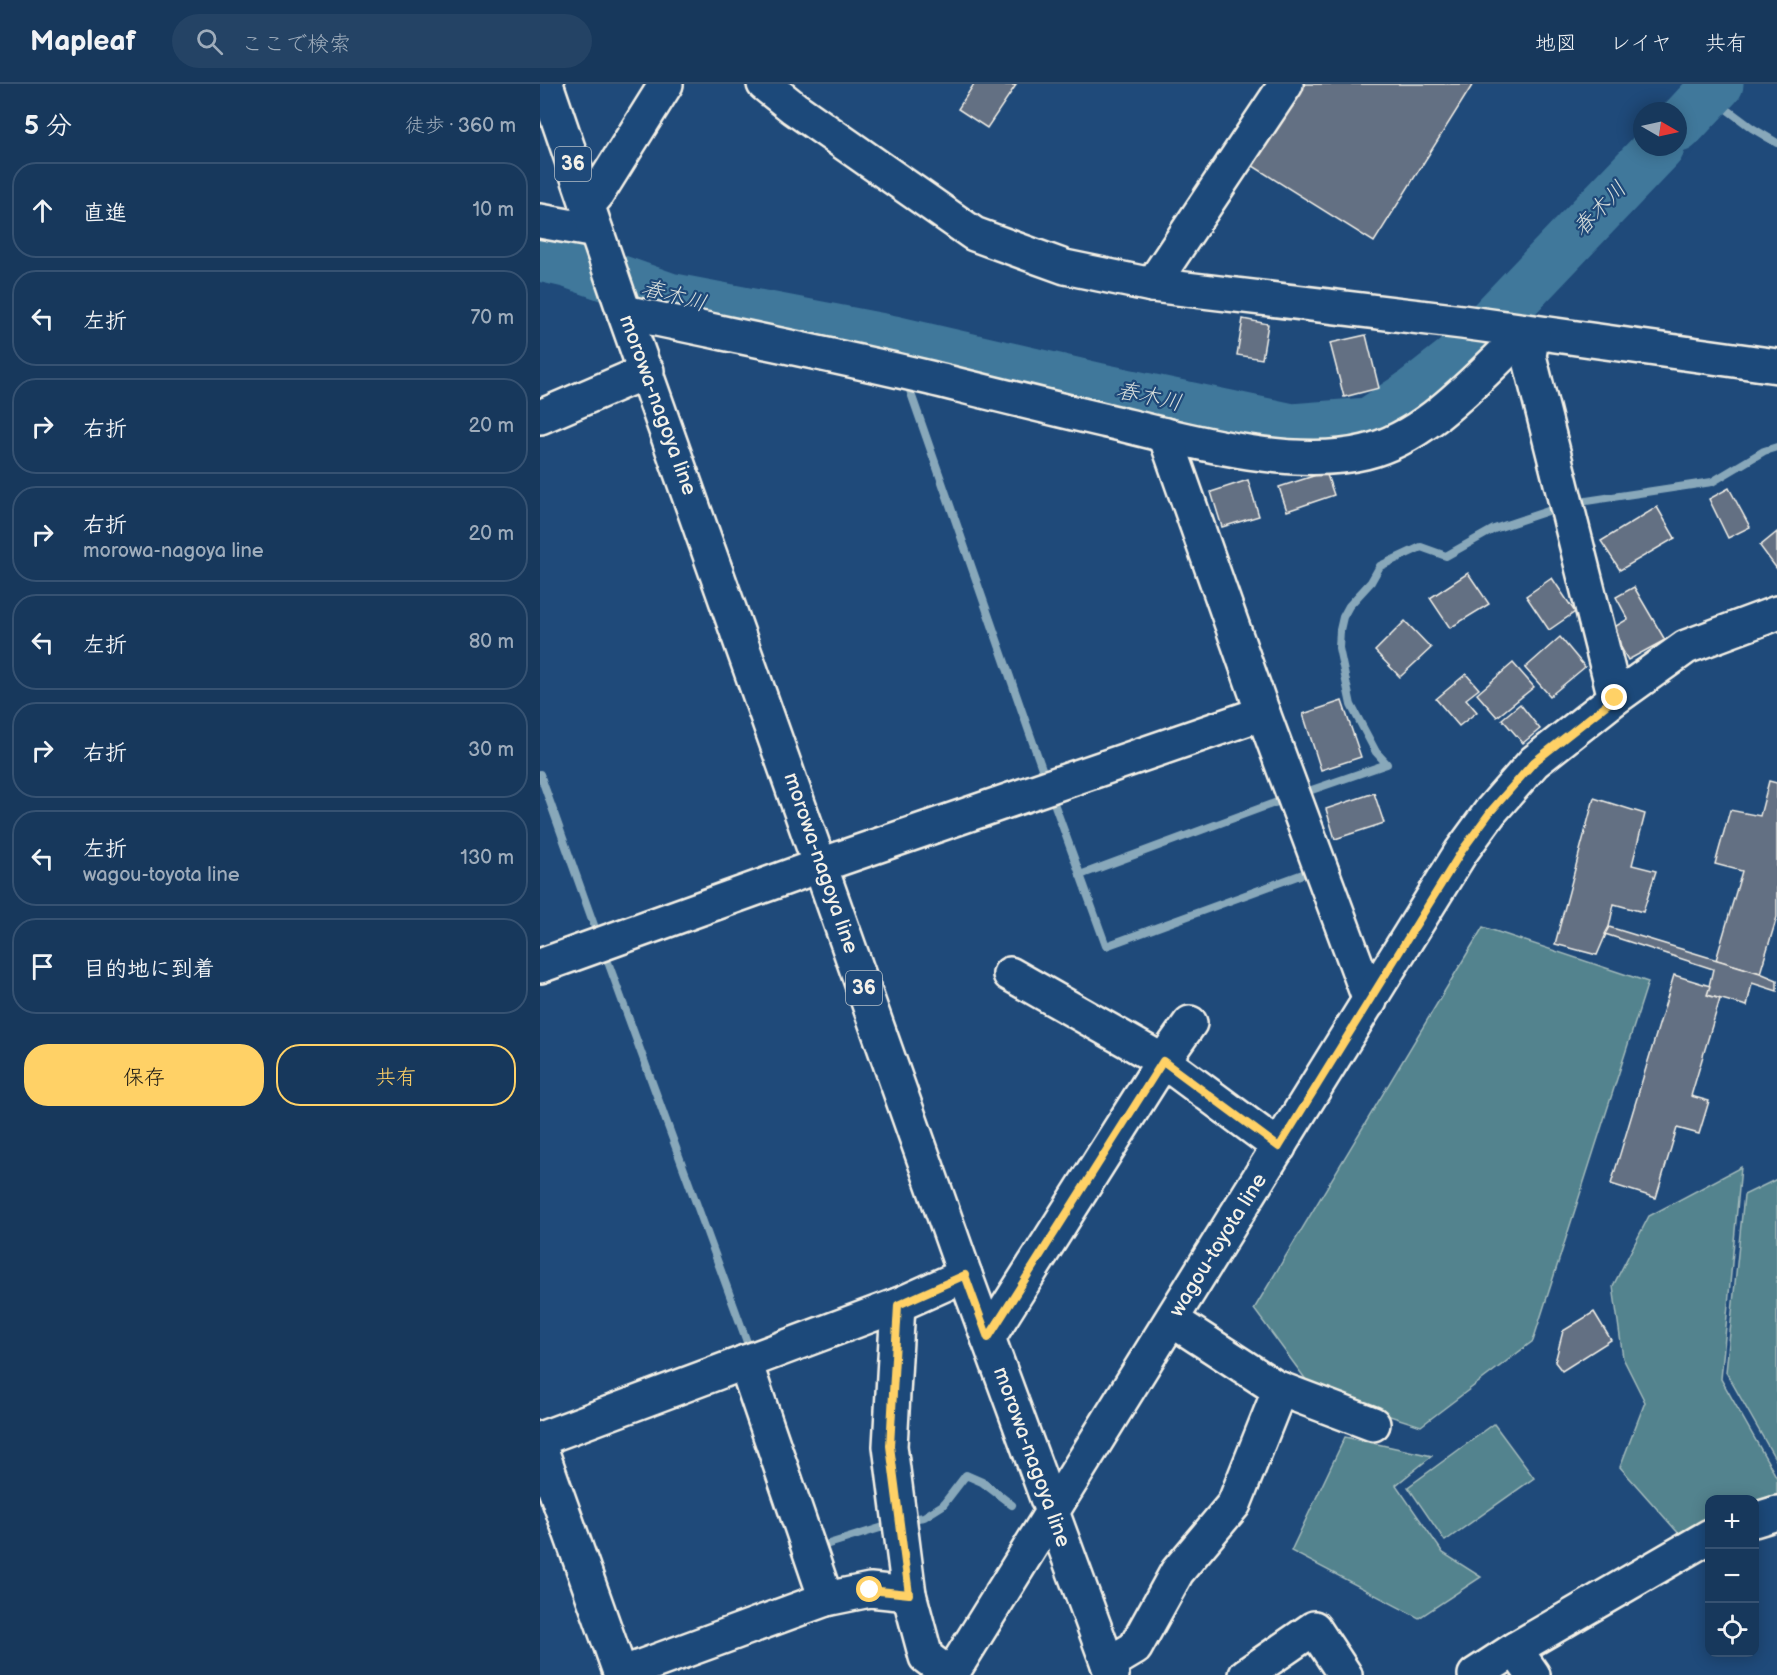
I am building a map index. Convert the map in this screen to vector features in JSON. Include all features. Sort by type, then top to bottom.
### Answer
[{"type":"street","name":"morowa-nagoya line","points":[[546,84],[965,1275],[1110,1670]]},
{"type":"street","points":[[586,200],[596,196],[666,84]]},
{"type":"street","points":[[764,84],[794,108],[974,234],[1065,267],[1152,285],[1462,322],[1521,339],[1777,366]]},
{"type":"street","points":[[1152,285],[1275,88]]},
{"type":"street","points":[[540,221],[598,237]]},
{"type":"street","points":[[623,305],[1165,435],[1262,454],[1298,457],[1341,456],[1366,452],[1394,442],[1428,422],[1521,339]]},
{"type":"street","points":[[1521,339],[1529,357],[1615,698]]},
{"type":"street","points":[[540,417],[647,371]]},
{"type":"street","points":[[1165,435],[1263,713],[1370,1001]]},
{"type":"street","name":"wagou-toyota line","points":[[950,1675],[1053,1513],[1461,852],[1491,811],[1534,762],[1615,698],[1686,647],[1777,613]]},
{"type":"street","points":[[540,966],[821,865],[1263,713]]},
{"type":"street","points":[[1010,974],[1163,1061],[1279,1147]]},
{"type":"street","points":[[988,1338],[1163,1061],[1190,1023]]},
{"type":"street","points":[[540,1439],[898,1305],[965,1275]]},
{"type":"street","points":[[898,1305],[890,1446],[909,1594],[926,1657],[950,1675]]},
{"type":"street","points":[[1172,1320],[1280,1389],[1373,1424]]},
{"type":"street","points":[[744,1362],[826,1599]]},
{"type":"street","points":[[1110,1670],[1136,1648],[1177,1572],[1234,1504],[1280,1389]]},
{"type":"street","points":[[540,1447],[621,1674],[826,1599],[870,1590],[909,1594]]},
{"type":"street","points":[[1759,1519],[1777,1513]]},
{"type":"street","points":[[1475,1675],[1524,1662],[1705,1539]]},
{"type":"street","points":[[1246,1675],[1314,1628],[1345,1675]]},
{"type":"green space","points":[[1483,927],[1648,982],[1533,1341],[1421,1426],[1315,1392],[1254,1309]]},
{"type":"green space","points":[[1741,1167],[1721,1379],[1777,1478],[1777,1503],[1759,1507],[1759,1495],[1705,1495],[1705,1523],[1681,1536],[1620,1467],[1645,1402],[1623,1358],[1613,1286],[1649,1216]]},
{"type":"green space","points":[[1777,1179],[1777,1462],[1726,1372],[1744,1195]]},
{"type":"green space","points":[[1494,1424],[1534,1478],[1445,1541],[1408,1487]]},
{"type":"green space","points":[[1345,1437],[1432,1456],[1396,1485],[1443,1553],[1481,1577],[1419,1618],[1291,1551]]},
{"type":"building","points":[[974,84],[1016,85],[987,128],[958,109]]},
{"type":"building","points":[[1305,84],[1473,84],[1374,242],[1253,166]]},
{"type":"building","points":[[1243,319],[1268,324],[1262,359],[1237,355]]},
{"type":"building","points":[[1366,335],[1379,388],[1344,397],[1330,343]]},
{"type":"building","points":[[1326,472],[1334,495],[1287,511],[1279,487]]},
{"type":"building","points":[[1248,480],[1259,516],[1222,527],[1211,492]]},
{"type":"building","points":[[1729,488],[1750,527],[1728,538],[1709,499]]},
{"type":"building","points":[[1657,507],[1675,538],[1620,570],[1601,541]]},
{"type":"building","points":[[1777,532],[1777,569],[1760,546]]},
{"type":"building","points":[[1468,573],[1489,604],[1450,628],[1430,598]]},
{"type":"building","points":[[1552,578],[1575,612],[1549,630],[1526,596]]},
{"type":"building","points":[[1634,587],[1665,640],[1628,660],[1611,629],[1628,619],[1616,597]]},
{"type":"building","points":[[1405,621],[1431,648],[1400,677],[1375,651]]},
{"type":"building","points":[[1560,637],[1585,667],[1550,696],[1525,668]]},
{"type":"building","points":[[1513,663],[1534,687],[1497,717],[1477,694]]},
{"type":"building","points":[[1466,674],[1479,689],[1466,699],[1477,712],[1459,726],[1436,699]]},
{"type":"building","points":[[1342,701],[1361,757],[1321,770],[1303,714]]},
{"type":"building","points":[[1520,704],[1540,729],[1523,743],[1502,719]]},
{"type":"building","points":[[1769,781],[1777,783],[1777,917],[1760,973],[1716,960],[1742,871],[1715,864],[1730,810],[1760,816]]},
{"type":"building","points":[[1374,793],[1384,823],[1335,839],[1326,809]]},
{"type":"building","points":[[1594,798],[1645,814],[1632,865],[1656,871],[1643,912],[1614,904],[1609,927],[1597,955],[1555,944]]},
{"type":"building","points":[[1609,927],[1760,973],[1777,980],[1777,991],[1752,983],[1747,1006],[1707,995],[1713,969],[1605,934]]},
{"type":"building","points":[[1674,975],[1710,986],[1707,995],[1720,999],[1691,1096],[1709,1101],[1699,1134],[1677,1128],[1656,1198],[1611,1184]]},
{"type":"building","points":[[1594,1312],[1611,1340],[1562,1371],[1555,1362],[1563,1331]]},
{"type":"waterway","points":[[1693,84],[1752,128],[1777,143]]},
{"type":"waterway","name":"春木川","points":[[1687,117],[1718,84]]},
{"type":"waterway","name":"春木川","points":[[540,256],[570,263],[669,298],[894,341],[1097,388],[1292,429],[1369,423],[1410,396],[1456,360],[1650,156]]},
{"type":"waterway","points":[[894,341],[901,363]]},
{"type":"waterway","points":[[907,382],[1046,780]]},
{"type":"waterway","points":[[1573,503],[1712,482],[1764,451],[1777,447]]},
{"type":"waterway","points":[[1300,794],[1387,764],[1376,752],[1351,705],[1339,648],[1343,617],[1349,606],[1371,582],[1380,566],[1421,547],[1446,556],[1494,529],[1560,507]]},
{"type":"waterway","points":[[540,774],[599,939]]},
{"type":"waterway","points":[[1050,792],[1106,946],[1311,871]]},
{"type":"waterway","points":[[1080,875],[1288,798]]},
{"type":"waterway","points":[[604,951],[751,1353]]},
{"type":"waterway","points":[[905,1520],[924,1517],[943,1505],[966,1475],[982,1482],[1012,1505]]},
{"type":"waterway","points":[[819,1547],[893,1524]]},
{"type":"route","points":[[870,1590],[909,1594],[890,1446],[898,1305],[965,1275],[988,1338],[1163,1061],[1279,1147],[1461,852],[1491,811],[1534,762],[1615,698]]}]
